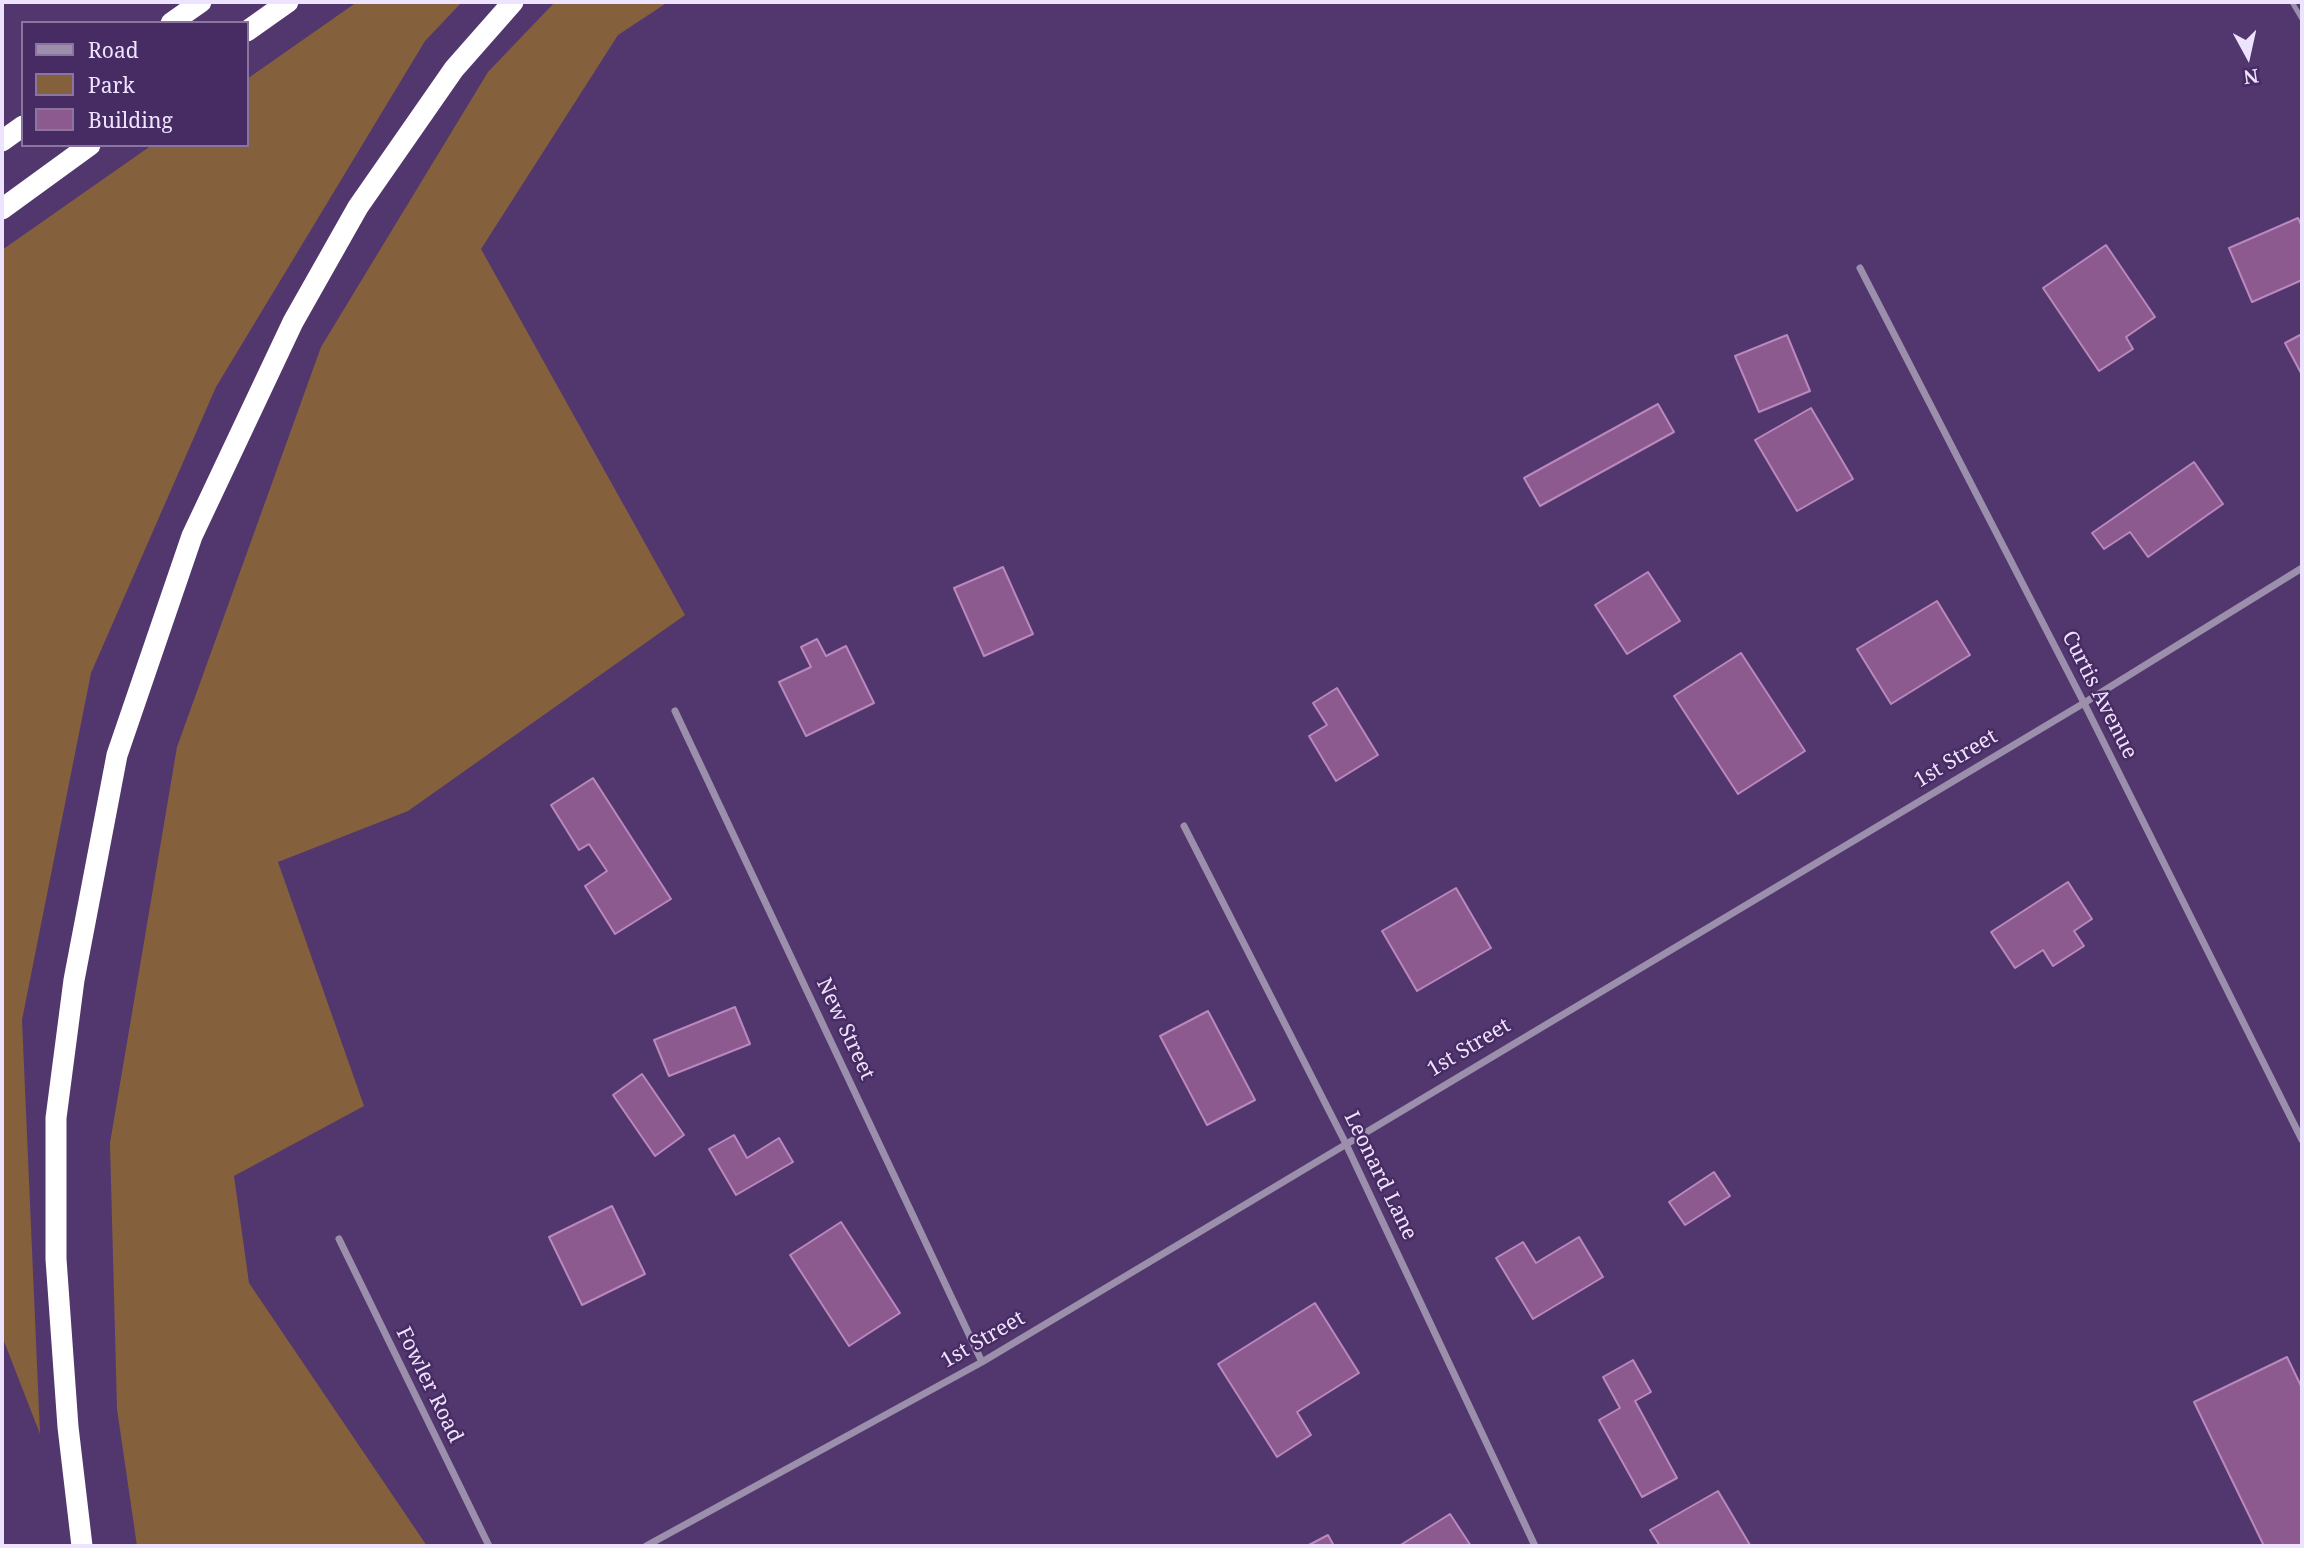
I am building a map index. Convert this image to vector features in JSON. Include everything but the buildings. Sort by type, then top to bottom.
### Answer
[{"type":"highway","points":[[174,21],[201,2]]},
{"type":"highway","points":[[248,30],[288,2]]},
{"type":"highway","points":[[82,1546],[68,1427],[56,1259],[56,1118],[74,980],[117,755],[192,536],[293,322],[358,207],[454,69],[513,2]]},
{"type":"highway","points":[[2,141],[21,128]]},
{"type":"highway","points":[[2,209],[87,147]]},
{"type":"street","name":"Curtis Avenue","points":[[1860,268],[2084,703],[2302,1140]]},
{"type":"street","name":"1st Street","points":[[646,1546],[982,1362],[1345,1142],[2084,703],[2302,568]]},
{"type":"street","name":"New Street","points":[[675,710],[982,1362]]},
{"type":"street","name":"Leonard Lane","points":[[1184,826],[1345,1142],[1535,1546]]},
{"type":"street","name":"Fowler Road","points":[[339,1239],[489,1546]]},
{"type":"lane","points":[[2292,2],[2302,19]]},
{"type":"green space","points":[[357,2],[462,2],[425,41],[216,387],[91,673],[22,1020],[40,1434],[2,1336],[2,250],[149,147],[248,147],[248,78]]},
{"type":"green space","points":[[555,2],[668,2],[618,35],[481,249],[685,615],[408,811],[278,862],[364,1106],[234,1176],[249,1283],[427,1546],[137,1546],[117,1409],[110,1143],[177,747],[321,347],[488,72]]}]
